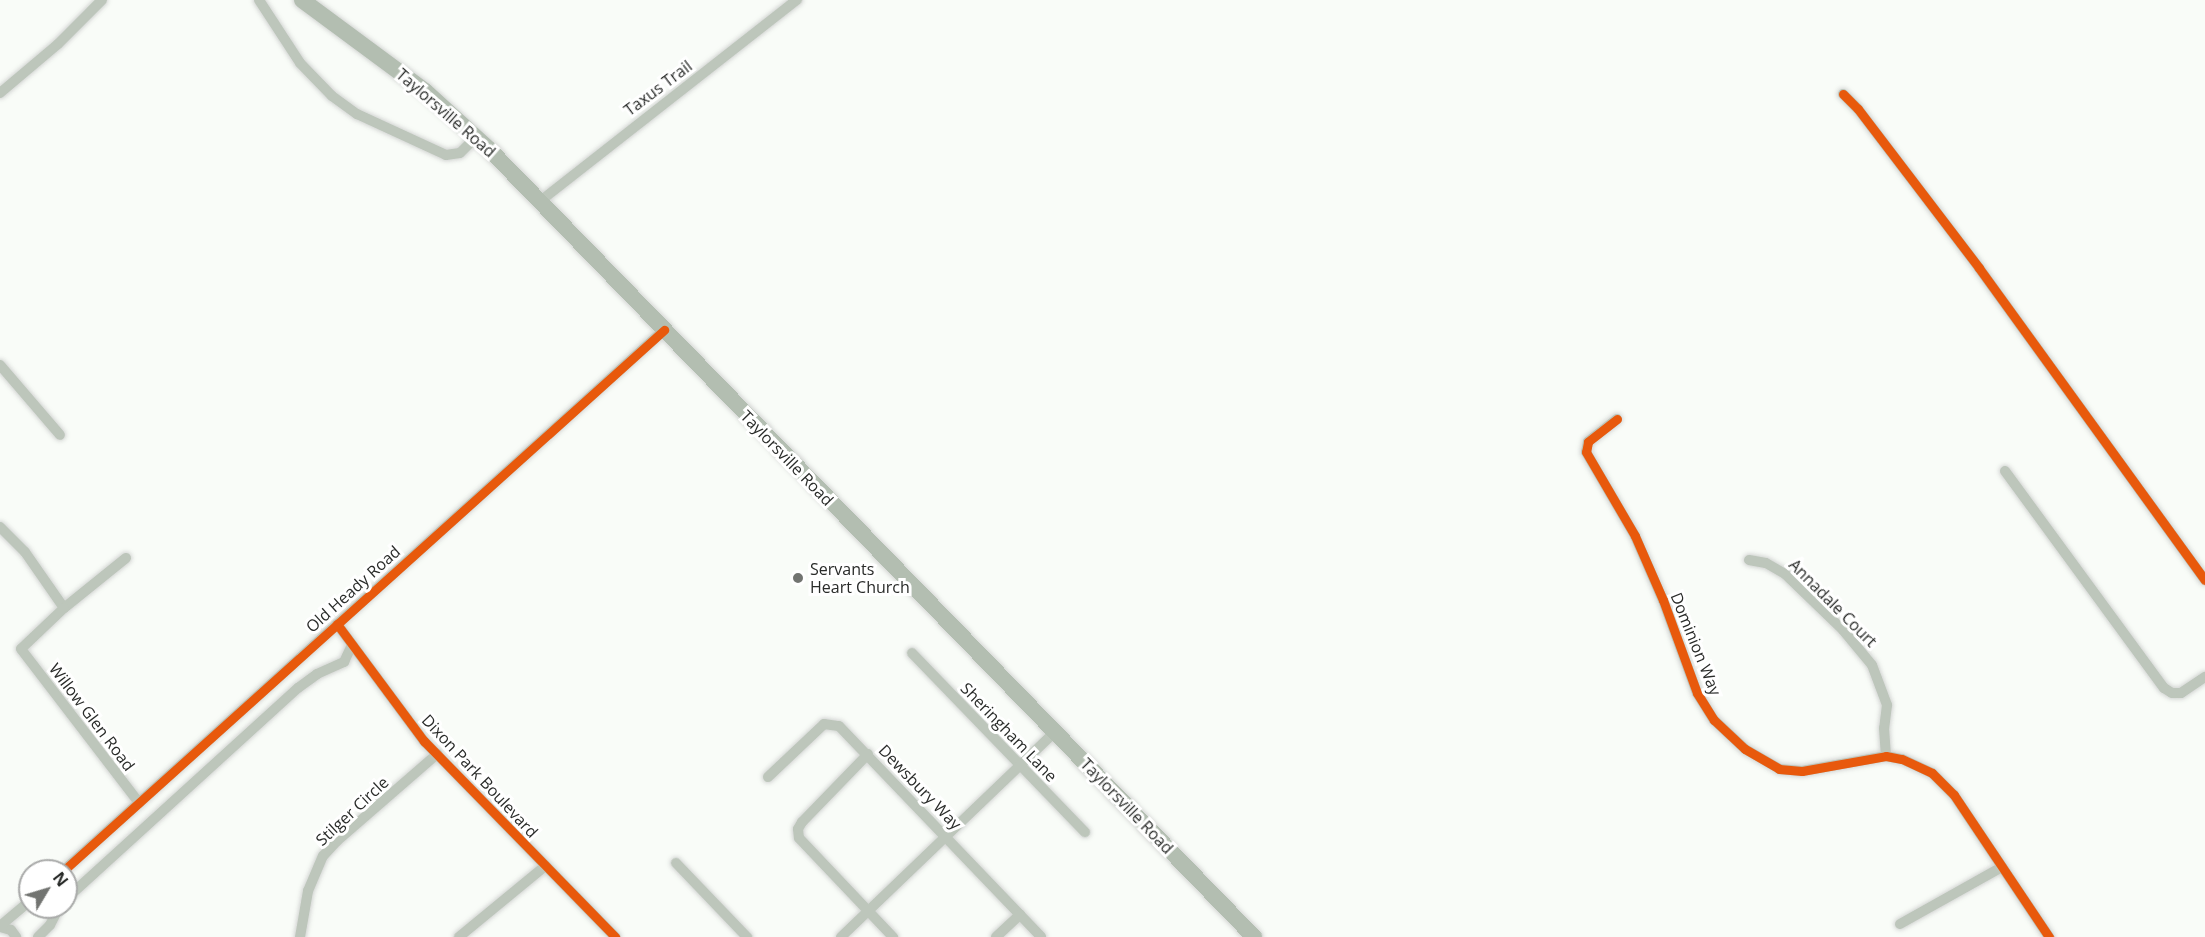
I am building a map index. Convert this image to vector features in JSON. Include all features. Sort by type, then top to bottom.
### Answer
[{"type":"main road","name":"Taylorsville Road","points":[[302,0],[402,73],[476,137],[1254,937]]},
{"type":"street","points":[[0,93],[58,45],[102,0]]},
{"type":"street","points":[[259,0],[300,63],[332,96],[357,114],[446,155],[460,153],[476,137]]},
{"type":"street","name":"Taxus Trail","points":[[539,202],[797,0]]},
{"type":"street","points":[[1843,94],[1858,110],[1978,268],[2205,580]]},
{"type":"street","name":"Old Heady Road","points":[[76,859],[664,330]]},
{"type":"street","points":[[0,365],[60,435]]},
{"type":"street","name":"Dominion Way","points":[[1617,419],[1588,441],[1586,452],[1635,536],[1663,600],[1697,693],[1714,720],[1745,749],[1768,764],[1790,771],[1886,756],[1917,765],[1945,784],[2049,937]]},
{"type":"street","points":[[2005,471],[2164,688],[2172,693],[2181,693],[2205,677]]},
{"type":"street","points":[[0,527],[25,552],[64,608],[126,558]]},
{"type":"street","name":"Annadale Court","points":[[1749,560],[1766,563],[1785,573],[1867,658],[1880,680],[1887,705],[1884,728],[1886,756]]},
{"type":"street","name":"Willow Glen Road","points":[[64,608],[21,649],[139,803]]},
{"type":"street","name":"Dixon Park Boulevard","points":[[336,624],[351,647],[362,657],[424,741],[615,937]]},
{"type":"street","points":[[78,888],[298,688],[317,674],[344,662],[351,647]]},
{"type":"street","name":"Sheringham Lane","points":[[912,653],[1085,832]]},
{"type":"street","name":"Dewsbury Way","points":[[768,777],[824,724],[839,726],[1041,937]]},
{"type":"street","points":[[841,937],[1055,732]]},
{"type":"street","name":"Stilger Circle","points":[[300,937],[308,891],[323,856],[337,841],[437,754]]},
{"type":"street","points":[[868,754],[802,822],[798,829],[799,838],[892,937]]},
{"type":"street","points":[[676,863],[747,937]]},
{"type":"street","points":[[459,937],[545,866]]},
{"type":"street","points":[[1900,924],[2002,867]]},
{"type":"street","points":[[0,928],[18,912]]},
{"type":"street","points":[[996,937],[1020,915]]},
{"type":"street","points":[[38,937],[53,919]]},
{"type":"street","points":[[0,928],[2,937]]},
{"type":"street","points":[[0,928],[10,930],[16,937]]},
{"type":"cycle path","points":[[1843,94],[1858,109],[1979,268],[2205,580]]},
{"type":"cycle path","points":[[76,859],[664,330]]},
{"type":"cycle path","points":[[1617,419],[1588,442],[1586,452],[1635,536],[1663,600],[1697,693],[1714,720],[1745,749],[1779,769],[1802,771],[1886,756],[1902,759],[1932,773],[1954,795],[2049,937]]},
{"type":"cycle path","points":[[337,624],[424,741],[615,937]]},
{"type":"place","name":"Servants Heart Church","points":[[798,578]]}]
